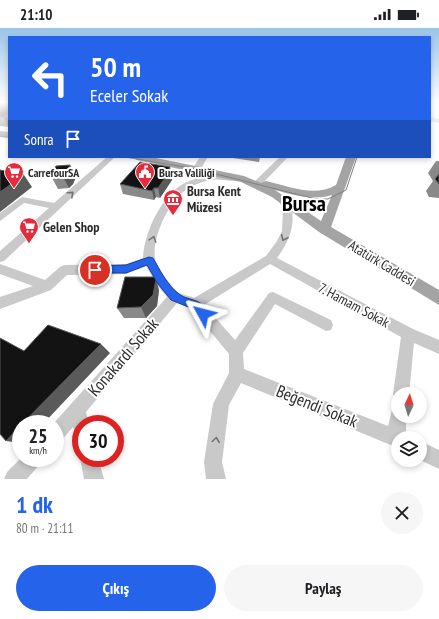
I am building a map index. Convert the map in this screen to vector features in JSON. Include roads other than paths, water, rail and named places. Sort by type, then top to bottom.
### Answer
[{"type":"main road","name":"Atatürk Caddesi","points":[[142,158],[197,168],[244,179],[284,200],[324,229],[439,298]]},
{"type":"main road","points":[[324,229],[351,158]]},
{"type":"main road","points":[[244,179],[314,195],[330,194],[341,187]]},
{"type":"street","points":[[0,258],[110,158]]},
{"type":"street","points":[[197,168],[203,158]]},
{"type":"street","points":[[259,182],[283,158]]},
{"type":"street","points":[[236,351],[195,304],[175,297],[161,281],[149,261],[149,250],[160,214],[179,191],[191,183],[213,177],[244,179]]},
{"type":"street","points":[[0,218],[22,200],[57,207]]},
{"type":"street","points":[[195,304],[270,260],[282,243],[287,231],[288,210],[284,200]]},
{"type":"street","name":"7. Hamam Sokak","points":[[270,260],[408,334],[439,347]]},
{"type":"street","points":[[0,303],[46,286],[64,270],[126,269],[149,261]]},
{"type":"street","points":[[0,269],[46,286]]},
{"type":"street","name":"Konakardı Sokak","points":[[82,415],[175,297]]},
{"type":"street","points":[[216,479],[213,462],[221,404],[237,374],[236,351],[273,298],[326,325]]},
{"type":"street","points":[[402,387],[408,334]]},
{"type":"street","name":"Beğendi Sokak","points":[[237,374],[391,436]]},
{"type":"street","points":[[427,454],[439,460]]},
{"type":"street","points":[[14,479],[25,467]]},
{"type":"street","points":[[91,467],[94,479]]},
{"type":"tram line","points":[[0,136],[8,137]]},
{"type":"tram line","points":[[131,158],[196,169],[316,199],[328,199],[346,190],[357,158]]},
{"type":"place","name":"CarrefourSA","points":[[14,189]]},
{"type":"place","name":"Bursa Valiliği","points":[[145,189]]},
{"type":"place","name":"Bursa Kent Müzesi","points":[[173,216]]},
{"type":"place","name":"Gelen Shop","points":[[29,244]]},
{"type":"district","name":"Bursa","points":[[304,203]]}]
